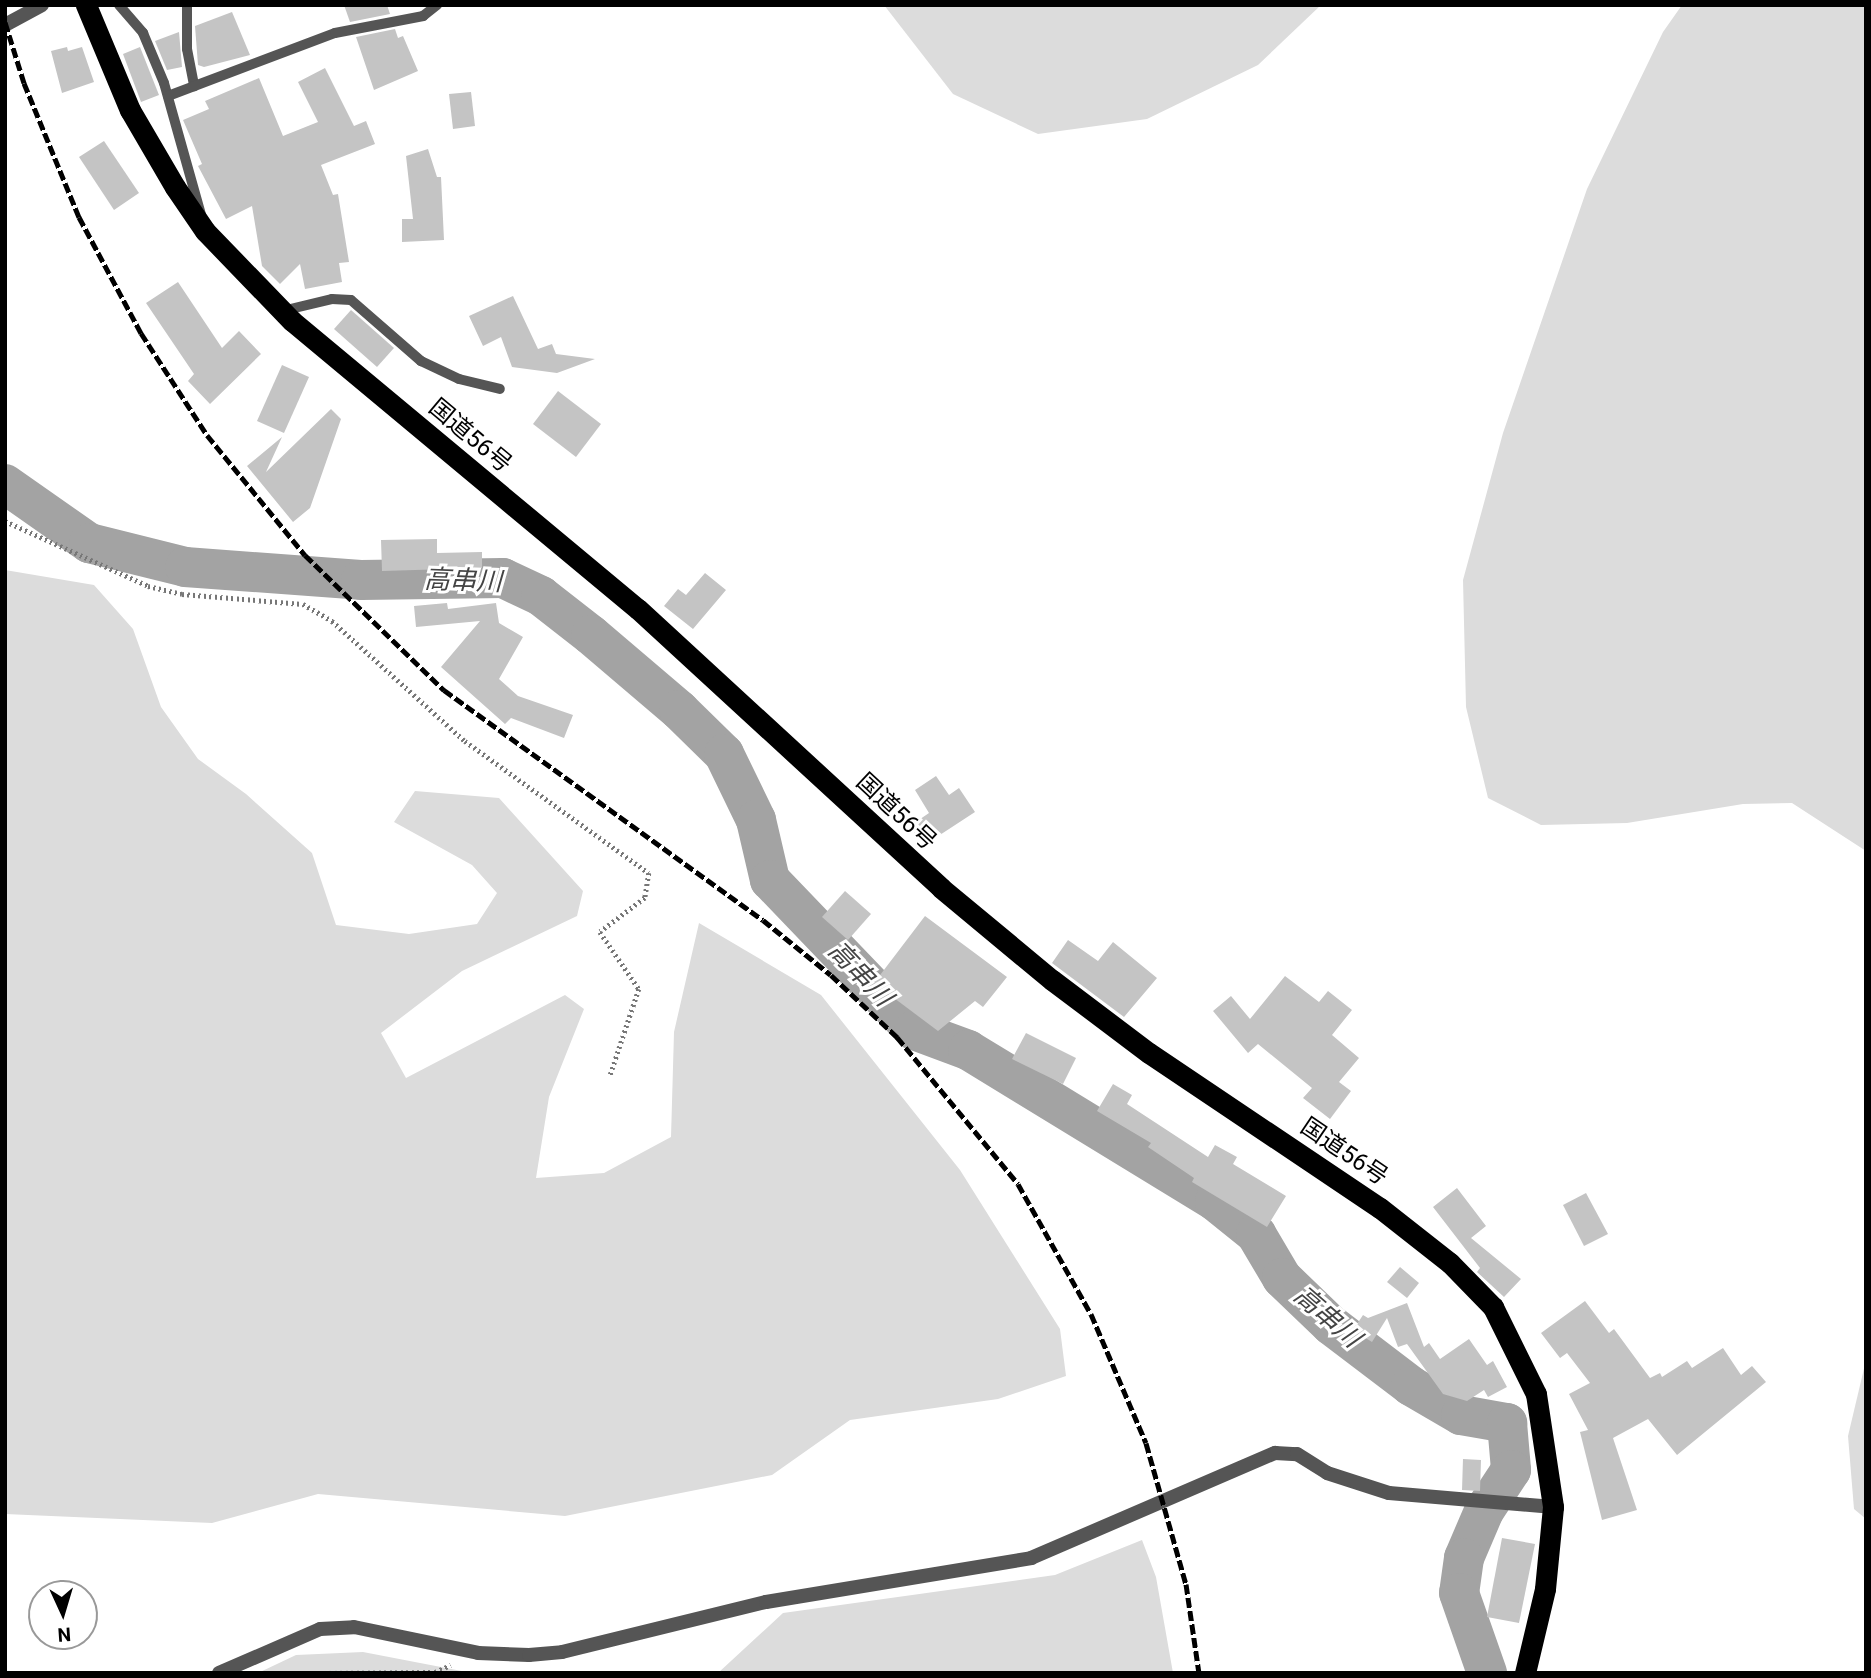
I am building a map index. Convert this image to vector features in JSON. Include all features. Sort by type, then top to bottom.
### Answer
[{"type":"highway","name":"国道56号","points":[[86,5],[130,110],[205,231],[282,311],[638,609],[941,888],[1052,980],[1149,1053],[1380,1209],[1451,1263],[1493,1307],[1536,1394],[1553,1507],[1545,1589],[1525,1673]]},
{"type":"street","points":[[5,25],[42,5]]},
{"type":"street","points":[[219,1673],[320,1629],[354,1627],[478,1653],[562,1652],[766,1602],[1031,1558],[1275,1453],[1297,1454],[1327,1473],[1389,1493],[1476,1503],[1553,1507]]},
{"type":"lane","points":[[119,5],[143,33],[168,96],[205,231]]},
{"type":"lane","points":[[187,5],[187,49],[194,86]]},
{"type":"lane","points":[[168,96],[335,33],[423,16],[437,5]]},
{"type":"lane","points":[[282,311],[332,299],[352,300],[421,362],[459,379],[500,389]]},
{"type":"path","points":[[5,521],[148,586],[182,594],[303,604],[332,621],[465,741],[649,873],[645,898],[600,932],[639,989],[610,1076]]},
{"type":"path","points":[[324,1673],[435,1672],[478,1653]]},
{"type":"shaded area","points":[[884,5],[1321,5],[1258,65],[1147,119],[1038,134],[953,94]]},
{"type":"shaded area","points":[[1682,5],[1866,5],[1866,851],[1792,803],[1743,804],[1627,823],[1541,825],[1488,798],[1466,707],[1463,580],[1503,433],[1587,189],[1663,32]]},
{"type":"shaded area","points":[[5,570],[94,585],[133,629],[161,707],[198,759],[246,794],[312,853],[336,925],[409,934],[477,924],[497,893],[472,865],[394,822],[415,791],[499,798],[583,891],[577,916],[462,971],[381,1033],[406,1078],[565,995],[584,1009],[549,1097],[536,1178],[604,1173],[671,1137],[674,1032],[699,923],[821,995],[960,1170],[1060,1329],[1066,1376],[998,1399],[850,1420],[772,1475],[565,1516],[318,1494],[212,1523],[5,1514]]},
{"type":"shaded area","points":[[1866,1360],[1866,1519],[1854,1509],[1848,1436]]},
{"type":"shaded area","points":[[1142,1540],[1156,1577],[1173,1673],[718,1673],[783,1613],[1055,1575]]},
{"type":"shaded area","points":[[363,1652],[472,1673],[258,1673],[296,1655]]},
{"type":"building","points":[[344,5],[387,5],[390,14],[350,22]]},
{"type":"building","points":[[232,12],[250,55],[204,67],[198,65],[195,26]]},
{"type":"building","points":[[395,29],[398,38],[403,36],[418,71],[374,90],[356,37]]},
{"type":"building","points":[[179,32],[182,67],[167,70],[155,41]]},
{"type":"building","points":[[67,47],[68,51],[82,47],[94,82],[62,93],[51,51]]},
{"type":"building","points":[[140,47],[159,95],[141,102],[123,54]]},
{"type":"building","points":[[325,68],[354,126],[366,121],[375,144],[321,165],[333,195],[338,194],[349,262],[339,263],[342,282],[305,289],[300,264],[280,284],[262,266],[252,206],[226,219],[198,166],[202,164],[183,120],[209,109],[205,101],[259,78],[283,136],[318,122],[298,82]]},
{"type":"building","points":[[471,92],[475,126],[453,129],[449,94]]},
{"type":"building","points":[[104,141],[139,193],[114,210],[79,157]]},
{"type":"building","points":[[428,149],[437,177],[441,177],[444,240],[402,242],[402,219],[413,219],[406,156]]},
{"type":"building","points":[[178,282],[222,348],[239,331],[261,354],[210,404],[188,381],[194,374],[146,303]]},
{"type":"building","points":[[513,296],[538,349],[552,344],[556,354],[595,359],[557,373],[512,367],[501,337],[483,346],[469,316]]},
{"type":"building","points":[[351,310],[394,348],[377,367],[334,329]]},
{"type":"building","points":[[282,365],[309,377],[284,433],[257,421]]},
{"type":"building","points":[[558,391],[601,424],[576,457],[533,424]]},
{"type":"building","points":[[331,409],[341,419],[310,508],[293,522],[247,466],[282,437],[266,472]]},
{"type":"building","points":[[437,539],[437,553],[482,552],[482,568],[382,571],[381,540]]},
{"type":"building","points":[[705,573],[726,590],[693,629],[664,606],[678,589],[686,595]]},
{"type":"building","points":[[447,603],[448,609],[496,603],[499,623],[523,637],[499,679],[518,696],[573,715],[564,738],[511,718],[505,724],[441,667],[480,621],[416,627],[414,606]]},
{"type":"building","points":[[936,776],[949,795],[959,788],[975,812],[923,846],[910,826],[929,813],[915,790]]},
{"type":"building","points":[[845,891],[871,914],[848,940],[822,917]]},
{"type":"building","points":[[925,916],[1007,977],[983,1007],[975,1001],[938,1031],[874,983]]},
{"type":"building","points":[[1068,940],[1098,961],[1113,942],[1157,978],[1124,1017],[1052,963]]},
{"type":"building","points":[[1285,976],[1319,1002],[1328,991],[1352,1010],[1332,1035],[1359,1058],[1339,1082],[1351,1091],[1330,1119],[1303,1098],[1312,1088],[1258,1044],[1248,1053],[1213,1011],[1231,996],[1250,1019]]},
{"type":"building","points":[[1026,1033],[1076,1058],[1063,1084],[1012,1059]]},
{"type":"building","points":[[1113,1084],[1132,1095],[1127,1104],[1208,1157],[1215,1145],[1237,1157],[1233,1164],[1286,1196],[1267,1227],[1192,1182],[1194,1178],[1148,1147],[1151,1143],[1097,1111]]},
{"type":"building","points":[[1457,1188],[1486,1226],[1471,1238],[1521,1279],[1504,1297],[1477,1272],[1480,1268],[1433,1207]]},
{"type":"building","points":[[1586,1193],[1608,1234],[1584,1246],[1563,1205]]},
{"type":"building","points":[[1400,1267],[1419,1283],[1407,1298],[1387,1282]]},
{"type":"building","points":[[1585,1301],[1609,1333],[1614,1329],[1650,1378],[1660,1373],[1662,1377],[1687,1361],[1692,1368],[1723,1348],[1741,1375],[1752,1366],[1766,1382],[1677,1455],[1648,1419],[1613,1438],[1637,1510],[1602,1520],[1580,1432],[1588,1430],[1569,1394],[1590,1383],[1567,1353],[1560,1358],[1541,1333]]},
{"type":"building","points":[[1407,1303],[1424,1347],[1429,1343],[1440,1359],[1469,1339],[1487,1365],[1493,1361],[1507,1387],[1488,1397],[1484,1390],[1467,1401],[1443,1394],[1407,1344],[1398,1347],[1387,1318],[1372,1342],[1353,1330],[1363,1315],[1368,1318]]},
{"type":"building","points":[[1463,1459],[1481,1460],[1480,1491],[1462,1490]]},
{"type":"building","points":[[1502,1538],[1535,1544],[1519,1623],[1487,1617]]},
{"type":"waterway","name":"高串川","points":[[5,484],[89,543],[185,567],[361,580],[503,578],[541,596],[591,635],[679,710],[724,754],[756,820],[770,880],[914,1030],[968,1050],[1215,1201],[1256,1234],[1282,1278],[1331,1325],[1411,1386],[1461,1415],[1507,1423],[1511,1470],[1484,1511],[1464,1558],[1459,1593],[1487,1673]]},
{"type":"railway","points":[[5,22],[24,83],[79,217],[141,333],[207,435],[305,555],[444,690],[763,920],[831,975],[897,1037],[1018,1184],[1091,1314],[1146,1443],[1186,1584],[1199,1673]]}]
